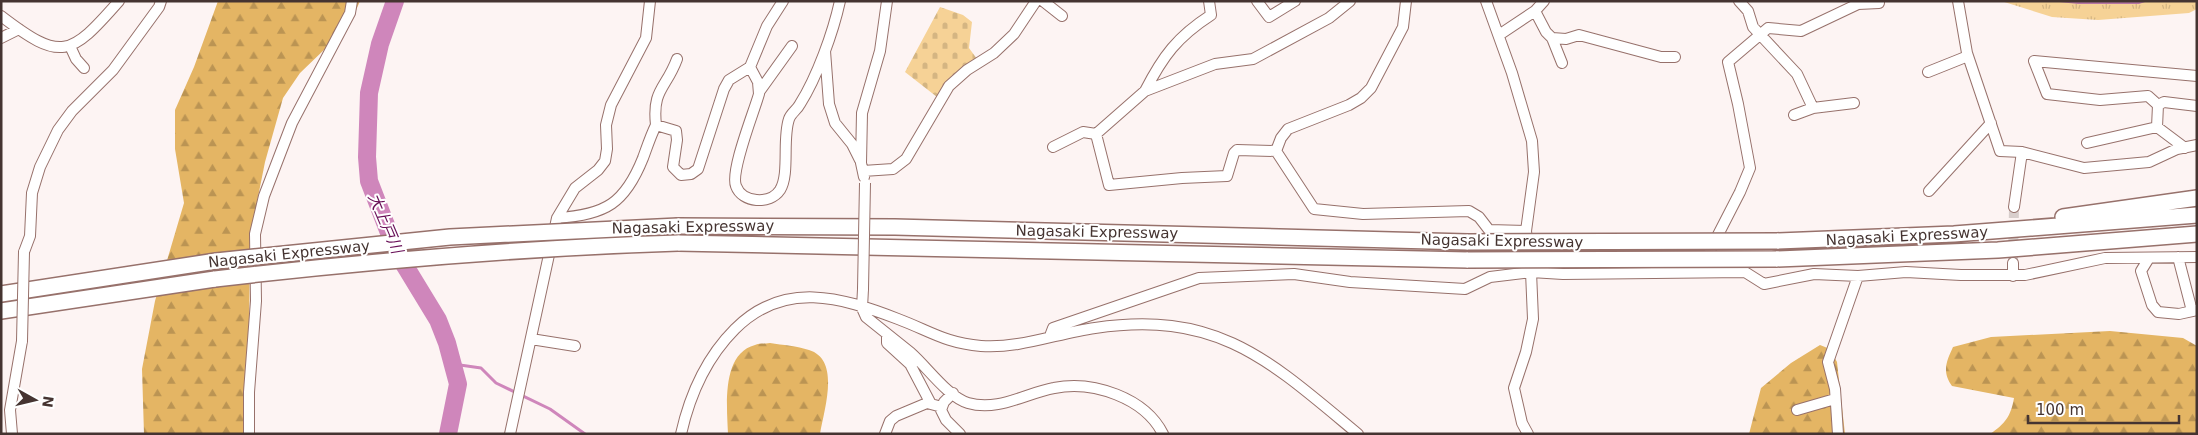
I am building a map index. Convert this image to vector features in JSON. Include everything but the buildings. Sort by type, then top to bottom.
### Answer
[{"type":"highway","points":[[1850,239],[2030,221],[2197,198]]},
{"type":"highway","name":"Nagasaki Expressway","points":[[1,294],[216,261],[450,237],[678,226],[896,227],[1468,242],[1777,241],[1973,233],[2197,215]]},
{"type":"highway","name":"Nagasaki Expressway","points":[[1,311],[215,279],[452,254],[678,243],[1468,260],[1776,259],[2007,250],[2197,234]]},
{"type":"street","points":[[1,16],[42,45],[53,48],[70,46],[92,28],[118,1]]},
{"type":"street","points":[[12,434],[10,410],[22,341],[24,252],[30,236],[32,193],[40,167],[58,130],[72,111],[114,70],[159,7],[161,1]]},
{"type":"street","points":[[249,434],[249,392],[256,301],[256,234],[264,196],[292,123],[350,13],[352,1]]},
{"type":"street","points":[[510,434],[558,218],[575,188],[598,170],[605,161],[608,118],[611,105],[646,38],[650,1]]},
{"type":"street","points":[[656,125],[676,131],[677,140],[673,167],[681,175],[691,174],[698,169],[724,89],[729,80],[750,67],[767,26],[783,1]]},
{"type":"street","points":[[792,46],[759,92],[735,171],[735,185],[742,194],[754,200],[765,200],[774,196],[781,189],[784,174],[784,143],[789,117],[800,106],[825,48],[840,1]]},
{"type":"street","points":[[888,1],[880,51],[862,114],[862,167],[865,183],[862,308],[866,317],[912,354],[952,394],[967,403],[999,405],[1055,388],[1077,386],[1097,390],[1142,407],[1156,420],[1163,434]]},
{"type":"street","points":[[862,167],[893,169],[906,159],[949,86],[966,70],[994,53],[1014,34],[1036,1]]},
{"type":"street","points":[[1043,1],[1062,16]]},
{"type":"street","points":[[1145,91],[1157,67],[1184,33],[1211,15],[1209,1]]},
{"type":"street","points":[[1257,1],[1269,17],[1296,1]]},
{"type":"street","points":[[1096,134],[1145,91],[1215,64],[1253,59],[1329,18],[1350,1]]},
{"type":"street","points":[[1276,151],[1281,138],[1288,129],[1349,105],[1361,98],[1372,88],[1403,27],[1406,1]]},
{"type":"street","points":[[1486,1],[1499,35],[1532,141],[1534,172],[1526,231],[1531,272],[1533,319],[1526,352],[1514,388],[1522,422],[1528,434]]},
{"type":"street","points":[[1499,35],[1536,11],[1544,1]]},
{"type":"street","points":[[1739,1],[1748,11],[1752,27],[1797,74],[1813,108]]},
{"type":"street","points":[[1698,274],[1740,192],[1750,168],[1728,62],[1761,36],[1768,28],[1801,31],[1858,4],[1879,4],[1879,1]]},
{"type":"street","points":[[1958,1],[1968,56],[2000,151],[2022,152],[2084,168],[2149,162],[2185,148],[2197,146]]},
{"type":"street","points":[[1536,11],[1546,32],[1552,38],[1562,63]]},
{"type":"street","points":[[1,38],[19,28]]},
{"type":"street","points":[[1552,38],[1566,39],[1579,35],[1662,57],[1675,57]]},
{"type":"street","points":[[70,46],[76,59],[84,68]]},
{"type":"street","points":[[825,48],[829,104],[834,123],[852,144],[862,167]]},
{"type":"street","points":[[1928,72],[1968,56]]},
{"type":"street","points":[[558,218],[580,217],[600,211],[617,199],[630,186],[656,125],[654,108],[656,95],[663,81],[670,77],[677,59]]},
{"type":"street","points":[[2157,127],[2158,106],[2148,96],[2100,100],[2047,94],[2034,61],[2197,76]]},
{"type":"street","points":[[750,67],[758,82],[759,92]]},
{"type":"street","points":[[2158,106],[2164,102],[2197,106]]},
{"type":"street","points":[[1794,115],[1813,108],[1854,103]]},
{"type":"street","points":[[1929,191],[1991,123]]},
{"type":"street","points":[[2087,143],[2157,127],[2185,148]]},
{"type":"street","points":[[1053,147],[1083,132],[1096,134]]},
{"type":"street","points":[[1096,134],[1109,185],[1227,176],[1234,153],[1237,150],[1276,151]]},
{"type":"street","points":[[1276,151],[1314,209],[1363,214],[1469,211],[1479,217],[1489,230],[1526,231]]},
{"type":"street","points":[[2014,207],[2022,152]]},
{"type":"street","points":[[1050,336],[1053,328],[1199,278],[1294,274],[1350,282],[1465,289],[1490,277],[1531,272],[1563,274],[1745,272],[1764,284],[1814,274],[1858,276],[1906,272],[2013,276],[2105,258],[2197,256]]},
{"type":"street","points":[[2149,258],[2141,271],[2152,305],[2158,312],[2167,314],[2194,310],[2178,257]]},
{"type":"street","points":[[2013,263],[2013,276]]},
{"type":"street","points":[[1838,434],[1834,389],[1828,362],[1858,276]]},
{"type":"street","points":[[681,434],[692,394],[704,366],[722,342],[756,311],[788,298],[804,296],[840,302],[899,319],[932,335],[961,344],[990,347],[1095,328],[1145,322],[1192,328],[1234,342],[1274,366],[1358,434]]},
{"type":"street","points":[[887,334],[887,343],[910,364],[931,404]]},
{"type":"street","points":[[530,339],[575,346]]},
{"type":"street","points":[[952,394],[941,410],[946,420],[960,434]]},
{"type":"street","points":[[1797,410],[1834,399]]},
{"type":"street","points":[[886,433],[890,422],[896,416],[927,403],[942,406]]},
{"type":"green space","points":[[218,1],[360,1],[354,15],[326,48],[300,73],[283,98],[265,162],[250,237],[249,345],[255,434],[144,434],[142,369],[155,301],[184,203],[175,149],[175,110],[194,67]]},
{"type":"green space","points":[[2001,1],[2197,1],[2197,9],[2189,13],[2098,20],[2052,17]]},
{"type":"green space","points":[[940,7],[963,15],[972,22],[969,48],[977,59],[950,79],[937,97],[905,72]]},
{"type":"green space","points":[[2110,331],[2183,338],[2197,346],[2197,434],[1990,434],[2000,427],[2006,419],[2014,398],[1952,386],[1947,376],[1947,362],[1953,347],[1991,337]]},
{"type":"green space","points":[[770,343],[809,350],[819,355],[825,364],[828,374],[828,386],[820,434],[728,434],[728,383],[736,359],[744,350],[758,344]]},
{"type":"green space","points":[[1820,345],[1830,349],[1837,362],[1845,434],[1749,434],[1761,388],[1791,363]]},
{"type":"shaded area","points":[[2050,1],[2148,1],[2139,4],[2078,4]]},
{"type":"waterway","name":"大上戸川","points":[[395,1],[380,44],[369,93],[367,157],[369,181],[396,251],[438,320],[447,343],[458,384],[448,434]]},
{"type":"waterway","points":[[453,364],[481,368],[496,383],[550,409],[585,434]]},
{"type":"tunnel","points":[[2013,263],[2014,207]]}]
